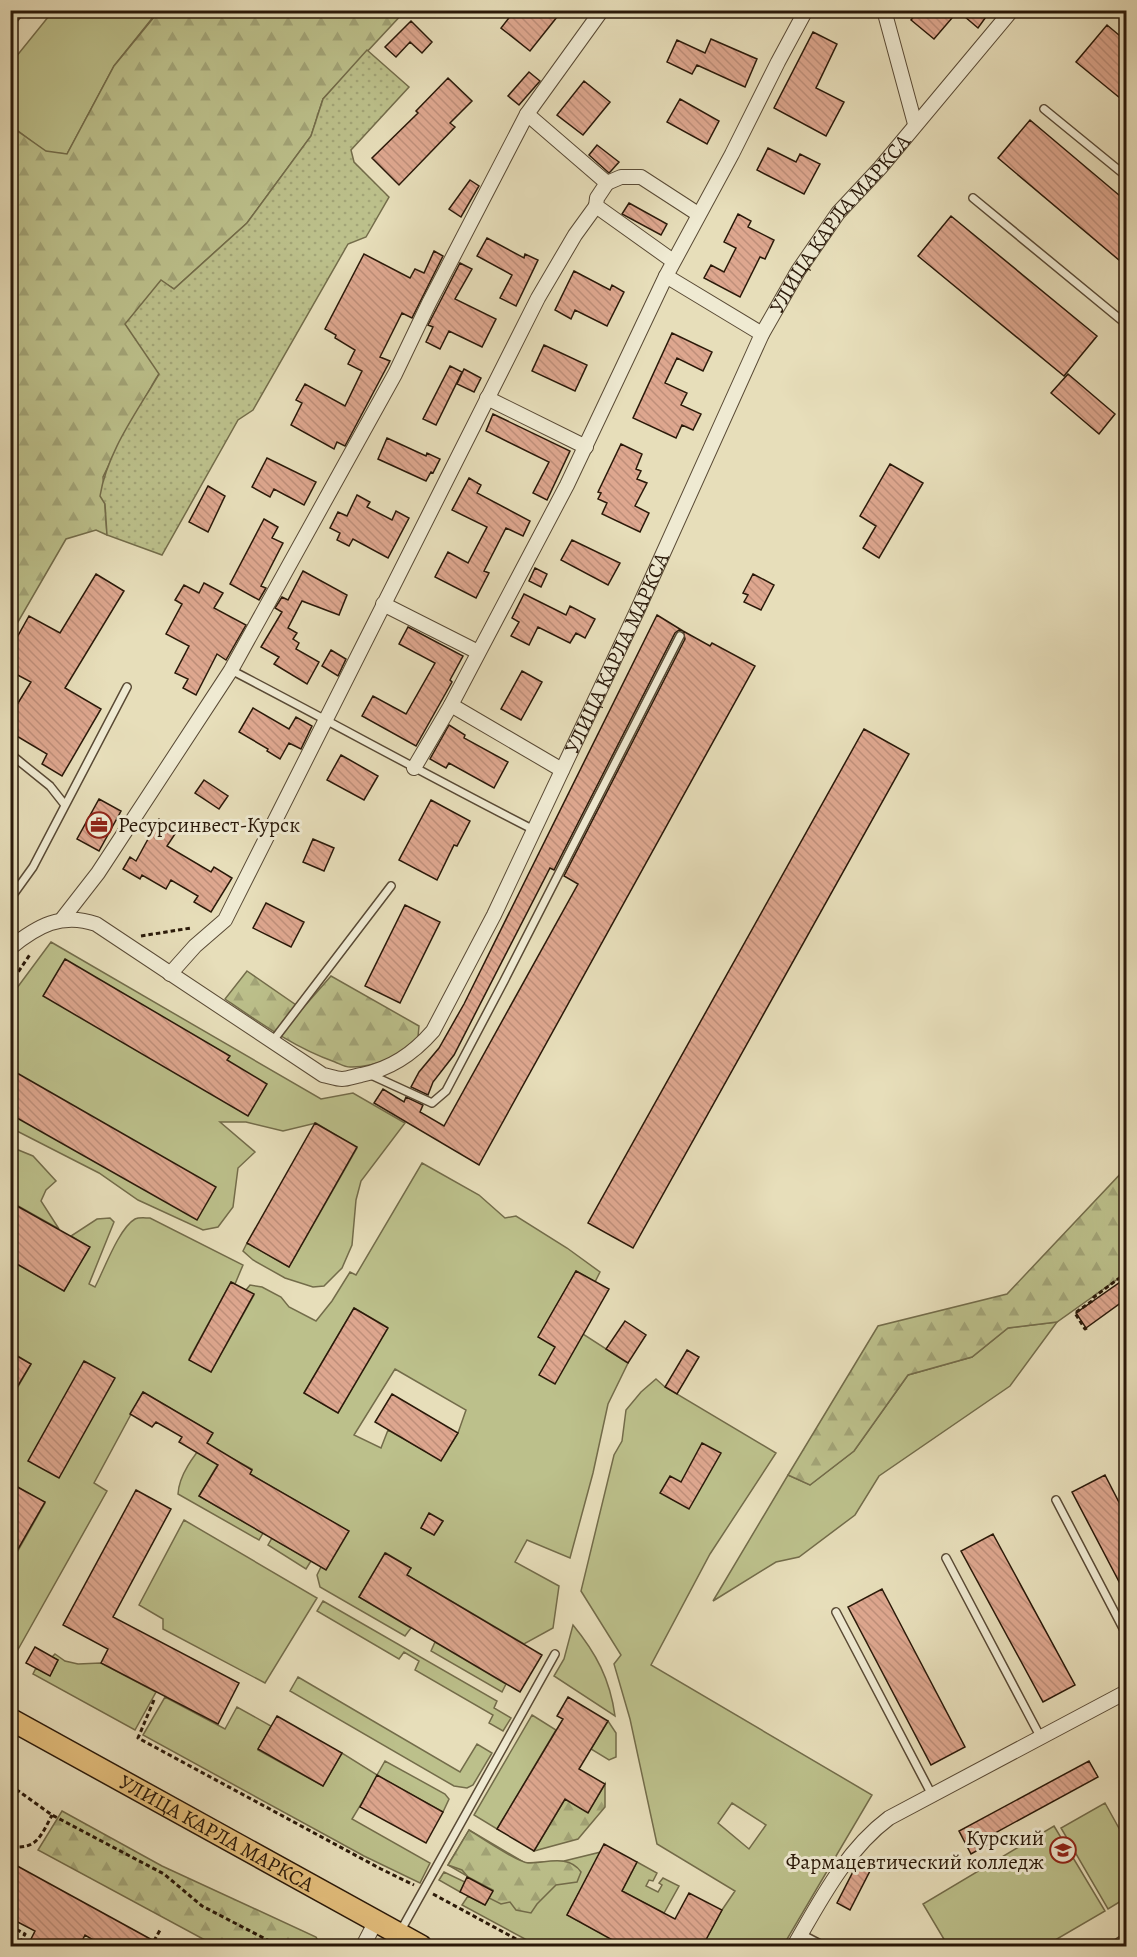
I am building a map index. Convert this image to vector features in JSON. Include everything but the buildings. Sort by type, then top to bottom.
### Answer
[{"type":"main road","name":"УЛИЦА КАРЛА МАРКСА","points":[[10,1719],[421,1947]]},
{"type":"street","points":[[10,948],[63,918],[87,888],[231,670],[395,374],[526,114],[602,10]]},
{"type":"street","points":[[414,768],[451,705],[586,447],[673,261],[732,154],[806,10]]},
{"type":"street","name":"УЛИЦА КАРЛА МАРКСА","points":[[63,918],[80,918],[96,924],[323,1075],[342,1079],[368,1074],[389,1066],[408,1056],[433,1031],[489,925],[654,576],[762,334],[798,271],[838,213],[880,168],[915,124],[884,10]]},
{"type":"street","points":[[915,124],[1011,10]]},
{"type":"street","points":[[526,114],[607,183]]},
{"type":"street","points":[[170,974],[195,946],[225,920],[382,604],[538,298],[574,235],[596,206],[597,198],[607,183],[621,177],[641,177],[698,214]]},
{"type":"street","points":[[596,206],[673,261]]},
{"type":"street","points":[[666,276],[762,334]]},
{"type":"street","points":[[487,398],[586,447]]},
{"type":"street","points":[[382,604],[478,652]]},
{"type":"street","points":[[451,705],[562,770]]},
{"type":"street","points":[[797,1940],[837,1874],[871,1831],[889,1818],[1126,1692]]},
{"type":"street","points":[[363,1947],[376,1922]]},
{"type":"lane","points":[[10,24],[21,10]]},
{"type":"lane","points":[[1044,109],[1126,176]]},
{"type":"lane","points":[[973,198],[1126,324]]},
{"type":"lane","points":[[368,1074],[432,1103],[446,1091],[680,636]]},
{"type":"lane","points":[[231,670],[534,830]]},
{"type":"lane","points":[[10,899],[33,867],[127,687]]},
{"type":"lane","points":[[10,756],[51,786],[65,805]]},
{"type":"lane","points":[[272,1042],[391,886]]},
{"type":"lane","points":[[1056,1500],[1126,1634]]},
{"type":"lane","points":[[946,1558],[1041,1738]]},
{"type":"lane","points":[[837,1612],[933,1795]]},
{"type":"lane","points":[[399,1934],[555,1654]]},
{"type":"lane","points":[[1113,1947],[1126,1937]]},
{"type":"lane","points":[[797,1940],[824,1947]]},
{"type":"path","points":[[120,940],[193,928]]},
{"type":"path","points":[[1087,1328],[1085,1329],[1075,1313],[1126,1273]]},
{"type":"path","points":[[154,1700],[138,1738],[529,1947]]},
{"type":"path","points":[[10,1785],[52,1815],[164,1874],[202,1906],[279,1947]]},
{"type":"path","points":[[12,1847],[24,1848],[35,1843],[52,1815]]},
{"type":"path","points":[[10,1926],[25,1934],[18,1947]]},
{"type":"path","points":[[154,1941],[160,1930]]},
{"type":"green space","points":[[53,11],[158,11],[114,66],[67,154],[46,152],[14,128],[11,130],[11,63]]},
{"type":"green space","points":[[159,11],[405,11],[323,99],[311,136],[247,223],[174,289],[161,281],[159,374],[123,436],[103,477],[107,535],[96,530],[66,539],[11,634],[11,130],[13,128],[46,151],[67,154],[114,66]]},
{"type":"green space","points":[[367,50],[409,87],[351,150],[354,162],[389,197],[366,237],[348,244],[253,410],[238,420],[162,555],[107,535],[105,504],[100,496],[109,464],[124,433],[159,374],[125,324],[161,280],[174,289],[247,223],[311,136],[323,99]]},
{"type":"green space","points":[[51,942],[321,1099],[353,1093],[405,1123],[361,1181],[356,1200],[352,1245],[342,1268],[324,1286],[313,1287],[285,1278],[253,1260],[243,1251],[247,1243],[289,1267],[357,1148],[316,1123],[283,1131],[246,1122],[220,1122],[255,1152],[238,1168],[233,1207],[218,1227],[203,1230],[138,1200],[99,1173],[11,1128],[11,996]]},
{"type":"green space","points":[[247,971],[302,1009],[331,976],[419,1026],[418,1037],[388,1059],[371,1065],[343,1066],[292,1042],[225,999]]},
{"type":"green space","points":[[11,1147],[33,1156],[56,1181],[46,1190],[41,1201],[59,1229],[11,1202]]},
{"type":"green space","points":[[422,1163],[479,1195],[505,1218],[516,1216],[600,1272],[595,1282],[576,1271],[539,1337],[583,1334],[628,1363],[608,1404],[593,1473],[570,1558],[527,1540],[515,1562],[559,1586],[553,1628],[524,1644],[407,1575],[411,1568],[386,1553],[359,1597],[411,1628],[405,1636],[320,1587],[317,1575],[321,1567],[326,1569],[348,1531],[250,1474],[252,1469],[224,1454],[199,1496],[263,1533],[259,1540],[178,1494],[186,1470],[195,1454],[212,1433],[143,1392],[94,1483],[107,1491],[11,1662],[11,1563],[45,1503],[13,1484],[11,1487],[11,1399],[31,1364],[11,1352],[10,1260],[64,1291],[89,1247],[71,1236],[97,1219],[110,1218],[114,1222],[89,1284],[95,1287],[123,1231],[135,1219],[150,1218],[243,1265],[235,1284],[231,1282],[189,1359],[211,1372],[254,1295],[246,1290],[250,1285],[262,1287],[281,1297],[289,1307],[316,1321],[350,1272],[356,1275]],"holes":[[[354,1308],[387,1327],[338,1413],[304,1393]],[[395,1369],[466,1410],[458,1433],[441,1460],[388,1430],[381,1448],[354,1435]],[[429,1514],[443,1521],[434,1535],[421,1528]]]},
{"type":"green space","points":[[1126,1168],[1126,1273],[1057,1322],[1008,1328],[972,1357],[908,1375],[854,1451],[810,1485],[788,1475],[878,1326],[1007,1294]]},
{"type":"green space","points":[[1057,1322],[1010,1386],[879,1476],[855,1515],[799,1557],[776,1562],[713,1601],[788,1475],[810,1485],[854,1451],[908,1375],[972,1357],[1008,1328]]},
{"type":"green space","points":[[656,1379],[665,1387],[776,1453],[710,1554],[651,1665],[872,1795],[783,1946],[702,1946],[735,1891],[657,1844],[630,1719],[614,1664],[621,1655],[581,1591],[614,1455],[622,1441],[626,1410]],"holes":[[[732,1803],[766,1825],[749,1849],[718,1823]]]},
{"type":"green space","points":[[184,1520],[317,1598],[265,1683],[163,1629],[163,1619],[139,1605]]},
{"type":"green space","points":[[272,1538],[311,1561],[306,1569],[268,1545]]},
{"type":"green space","points":[[323,1601],[497,1701],[494,1708],[511,1718],[503,1731],[489,1723],[493,1715],[415,1670],[419,1661],[404,1652],[399,1659],[317,1611]]},
{"type":"green space","points":[[573,1625],[601,1667],[610,1690],[615,1716],[554,1676],[564,1659]]},
{"type":"green space","points":[[435,1642],[506,1684],[502,1692],[431,1651]]},
{"type":"green space","points":[[55,1654],[65,1661],[78,1664],[101,1663],[156,1692],[135,1730],[33,1674],[36,1668],[50,1675],[58,1660],[52,1657]]},
{"type":"green space","points":[[298,1677],[460,1772],[477,1744],[492,1753],[473,1785],[467,1788],[454,1786],[290,1691]]},
{"type":"green space","points":[[165,1697],[225,1729],[237,1707],[271,1726],[258,1750],[323,1786],[342,1753],[377,1775],[385,1761],[445,1794],[449,1799],[443,1812],[378,1776],[352,1819],[430,1863],[420,1883],[364,1856],[143,1735]]},
{"type":"green space","points":[[532,1715],[556,1730],[497,1829],[474,1815]]},
{"type":"green space","points":[[608,1721],[616,1733],[616,1757],[609,1760],[591,1749]]},
{"type":"green space","points":[[605,1784],[605,1807],[578,1839],[534,1851],[565,1799],[588,1812]]},
{"type":"green space","points":[[1105,1803],[1126,1841],[1126,1898],[1108,1909],[1061,1828]]},
{"type":"green space","points":[[62,1811],[162,1866],[316,1937],[321,1946],[216,1946],[38,1850]]},
{"type":"green space","points":[[1054,1826],[1105,1911],[1045,1946],[948,1946],[923,1904]]},
{"type":"green space","points":[[469,1830],[525,1863],[564,1861],[601,1852],[567,1915],[625,1946],[538,1946],[462,1905],[468,1896],[485,1905],[493,1891],[448,1865]]},
{"type":"green space","points":[[469,1830],[523,1862],[564,1861],[570,1863],[581,1872],[577,1882],[556,1885],[531,1913],[516,1910],[510,1902],[501,1904],[489,1898],[493,1890],[468,1877],[462,1870],[448,1865]]},
{"type":"green space","points":[[637,1862],[657,1873],[653,1881],[649,1880],[646,1886],[658,1892],[662,1885],[659,1883],[663,1878],[679,1886],[664,1913],[622,1891]]},
{"type":"green space","points":[[444,1872],[465,1882],[460,1892],[439,1880]]},
{"type":"place","name":"Ресурсинвест-Курск","points":[[99,825]]},
{"type":"place","name":"Курский Фармацевтический колледж","points":[[1063,1850]]}]
